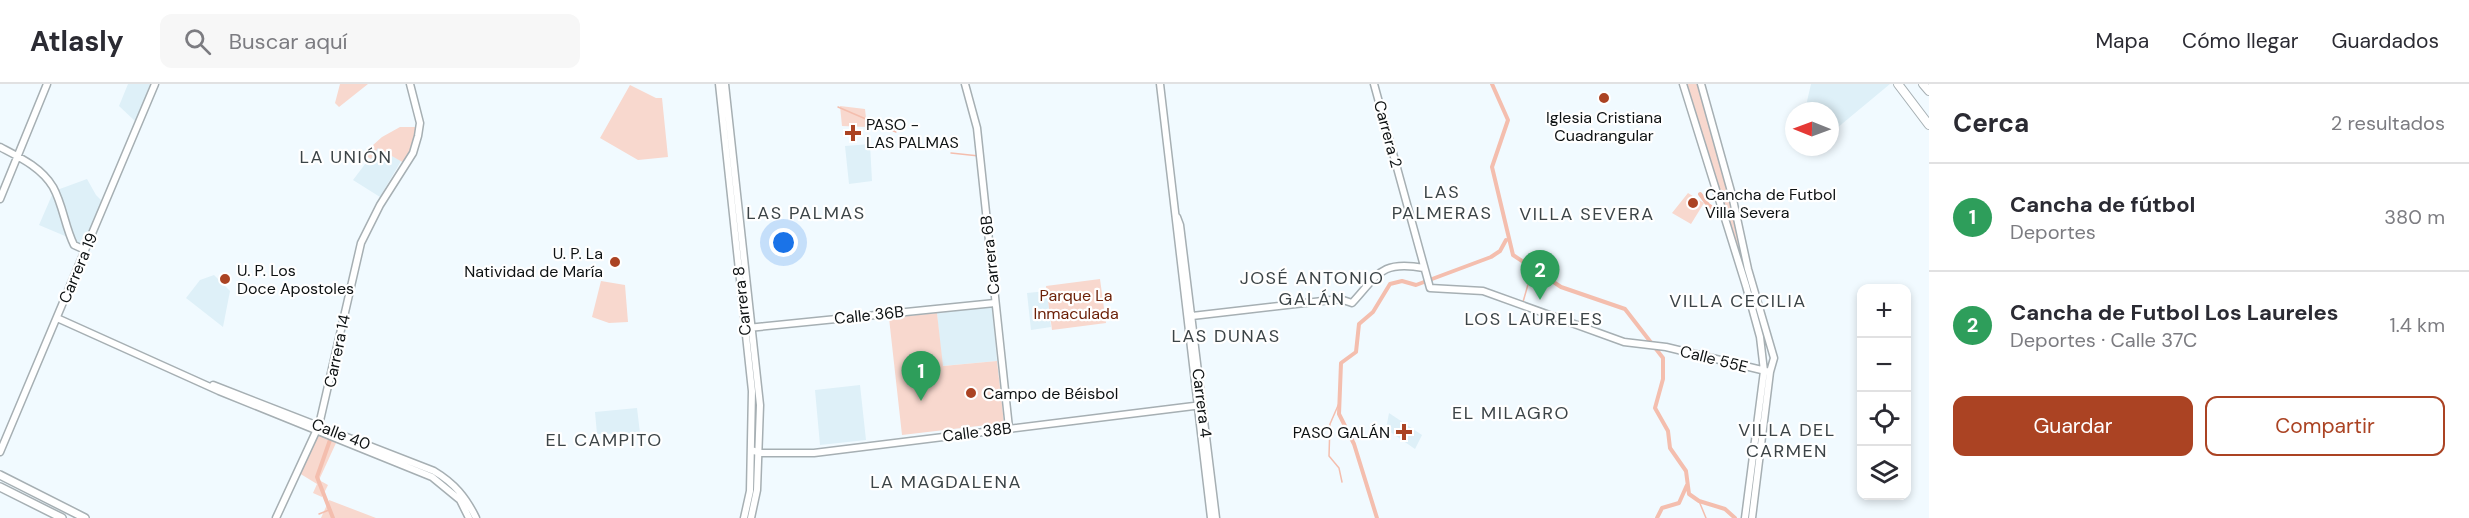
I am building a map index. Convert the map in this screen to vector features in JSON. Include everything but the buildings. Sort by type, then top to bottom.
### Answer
[{"type":"highway","points":[[1898,84],[1929,124]]},
{"type":"highway","points":[[1923,84],[1929,91]]},
{"type":"main road","points":[[0,475],[86,518]]},
{"type":"main road","points":[[0,487],[62,518]]},
{"type":"street","points":[[0,199],[47,84]]},
{"type":"street","name":"Carrera 19","points":[[0,452],[155,84]]},
{"type":"street","name":"Carrera 14","points":[[276,518],[318,428],[361,243],[380,205],[413,153],[420,123],[410,84]]},
{"type":"street","name":"Carrera 8","points":[[719,84],[748,328],[760,405],[750,496],[744,518]]},
{"type":"street","name":"Carrera 8","points":[[725,84],[748,328]]},
{"type":"street","name":"Carrera 6B","points":[[965,84],[977,128],[1009,428]]},
{"type":"street","name":"Carrera 4","points":[[1160,84],[1192,316],[1211,518]]},
{"type":"street","name":"Carrera 2","points":[[1374,84],[1428,282]]},
{"type":"street","points":[[1683,84],[1746,286],[1767,371],[1752,518]]},
{"type":"street","points":[[1701,84],[1732,195],[1746,260],[1773,347],[1774,358],[1767,371],[1745,518]]},
{"type":"street","points":[[0,147],[18,156],[43,175],[55,194],[74,245],[85,250]]},
{"type":"street","name":"Carrera 4","points":[[1177,217],[1175,225],[1216,518]]},
{"type":"street","points":[[1192,316],[1340,299],[1352,303],[1378,272],[1384,269],[1402,266],[1424,268]]},
{"type":"street","name":"Calle 55E","points":[[1428,282],[1483,291],[1624,342],[1657,346],[1767,371]]},
{"type":"street","name":"Calle 36B","points":[[748,328],[994,303]]},
{"type":"street","name":"Calle 40","points":[[57,318],[207,385],[318,428],[432,477],[463,499]]},
{"type":"street","name":"Calle 38B","points":[[756,451],[814,453],[1200,406]]},
{"type":"street","name":"Carrera 8","points":[[751,518],[755,503],[756,451]]},
{"type":"street","points":[[463,499],[469,518]]},
{"type":"street","points":[[463,499],[476,518]]},
{"type":"shaded area","points":[[128,84],[150,84],[136,122],[119,106]]},
{"type":"shaded area","points":[[1811,84],[1890,84],[1839,126],[1839,102],[1807,102]]},
{"type":"shaded area","points":[[870,144],[872,181],[849,184],[845,146]]},
{"type":"shaded area","points":[[378,147],[401,161],[380,197],[353,180]]},
{"type":"shaded area","points":[[87,179],[96,195],[105,204],[86,247],[75,243],[57,190]]},
{"type":"shaded area","points":[[52,195],[67,233],[65,236],[39,225]]},
{"type":"shaded area","points":[[214,275],[230,291],[223,327],[186,298],[200,280]]},
{"type":"shaded area","points":[[1047,291],[1051,327],[1031,330],[1027,293]]},
{"type":"shaded area","points":[[992,307],[997,361],[942,366],[937,313]]},
{"type":"shaded area","points":[[860,385],[866,440],[820,445],[815,390]]},
{"type":"shaded area","points":[[637,408],[640,433],[597,434],[595,412]]},
{"type":"shaded area","name":"PASO GALÁN","points":[[1389,413],[1422,435],[1415,449],[1386,429]]},
{"type":"green space","points":[[340,84],[368,84],[339,107],[335,103]]},
{"type":"green space","points":[[1684,84],[1701,84],[1736,220],[1741,254],[1720,199]]},
{"type":"green space","points":[[630,85],[656,98],[662,98],[668,157],[638,160],[600,138]]},
{"type":"green space","points":[[840,106],[865,109],[867,127],[842,126]]},
{"type":"green space","points":[[400,127],[418,127],[404,163],[378,148],[371,159],[363,154],[382,137]]},
{"type":"green space","points":[[1688,193],[1704,203],[1691,224],[1672,213]]},
{"type":"green space","name":"Parque La Inmaculada","points":[[1100,279],[1106,323],[1052,330],[1046,286]]},
{"type":"green space","points":[[601,281],[625,285],[628,322],[609,323],[592,317]]},
{"type":"green space","points":[[937,313],[943,366],[997,361],[1004,423],[902,435],[889,318]]},
{"type":"green space","points":[[318,433],[336,443],[319,480],[328,485],[322,497],[313,493],[317,484],[299,473]]},
{"type":"green space","points":[[329,500],[376,518],[321,518]]},
{"type":"waterway","points":[[1492,84],[1508,120],[1492,167],[1513,255],[1561,287],[1625,309],[1663,358],[1663,379],[1655,408],[1668,431],[1670,448],[1686,471],[1689,494],[1699,501],[1725,509],[1735,518]]},
{"type":"waterway","points":[[838,107],[896,132]]},
{"type":"waterway","points":[[951,153],[979,156]]},
{"type":"waterway","points":[[1700,194],[1708,205],[1722,214]]},
{"type":"waterway","points":[[1377,518],[1354,444],[1339,414],[1341,363],[1356,352],[1359,324],[1373,312],[1390,284],[1402,281],[1416,285],[1491,257],[1500,251],[1506,240]]},
{"type":"waterway","points":[[1523,302],[1530,267]]},
{"type":"waterway","points":[[1340,401],[1330,424],[1329,456],[1339,468],[1342,482]]},
{"type":"waterway","points":[[330,440],[317,477],[333,518]]},
{"type":"waterway","points":[[1657,518],[1662,508],[1679,503],[1687,485]]},
{"type":"waterway","points":[[1699,501],[1706,518]]},
{"type":"waterway","points":[[319,514],[329,510]]},
{"type":"place","name":"Iglesia Cristiana Cuadrangular","points":[[1604,98]]},
{"type":"place","name":"PASO - LAS PALMAS","points":[[853,133]]},
{"type":"place","name":"Cancha de Futbol Villa Severa","points":[[1693,203]]},
{"type":"place","name":"U. P. La Natividad de María","points":[[615,262]]},
{"type":"place","name":"U. P. Los Doce Apostoles","points":[[225,279]]},
{"type":"place","name":"Cancha de Futbol Los Laureles","points":[[1540,300]]},
{"type":"place","name":"Campo de Béisbol","points":[[971,393]]},
{"type":"place","name":"Cancha de fútbol","points":[[921,401]]},
{"type":"place","name":"PASO GALÁN","points":[[1404,432]]},
{"type":"district","name":"LA UNIÓN","points":[[346,157]]},
{"type":"district","name":"LAS PALMERAS","points":[[1442,202]]},
{"type":"district","name":"LAS PALMAS","points":[[806,213]]},
{"type":"district","name":"VILLA SEVERA","points":[[1587,214]]},
{"type":"district","name":"JOSÉ ANTONIO GALÁN","points":[[1312,288]]},
{"type":"district","name":"VILLA CECILIA","points":[[1738,301]]},
{"type":"district","name":"LOS LAURELES","points":[[1534,319]]},
{"type":"district","name":"LAS DUNAS","points":[[1226,336]]},
{"type":"district","name":"EL MILAGRO","points":[[1511,413]]},
{"type":"district","name":"EL CAMPITO","points":[[604,440]]},
{"type":"district","name":"VILLA DEL CARMEN","points":[[1787,440]]},
{"type":"district","name":"LA MAGDALENA","points":[[946,482]]}]
